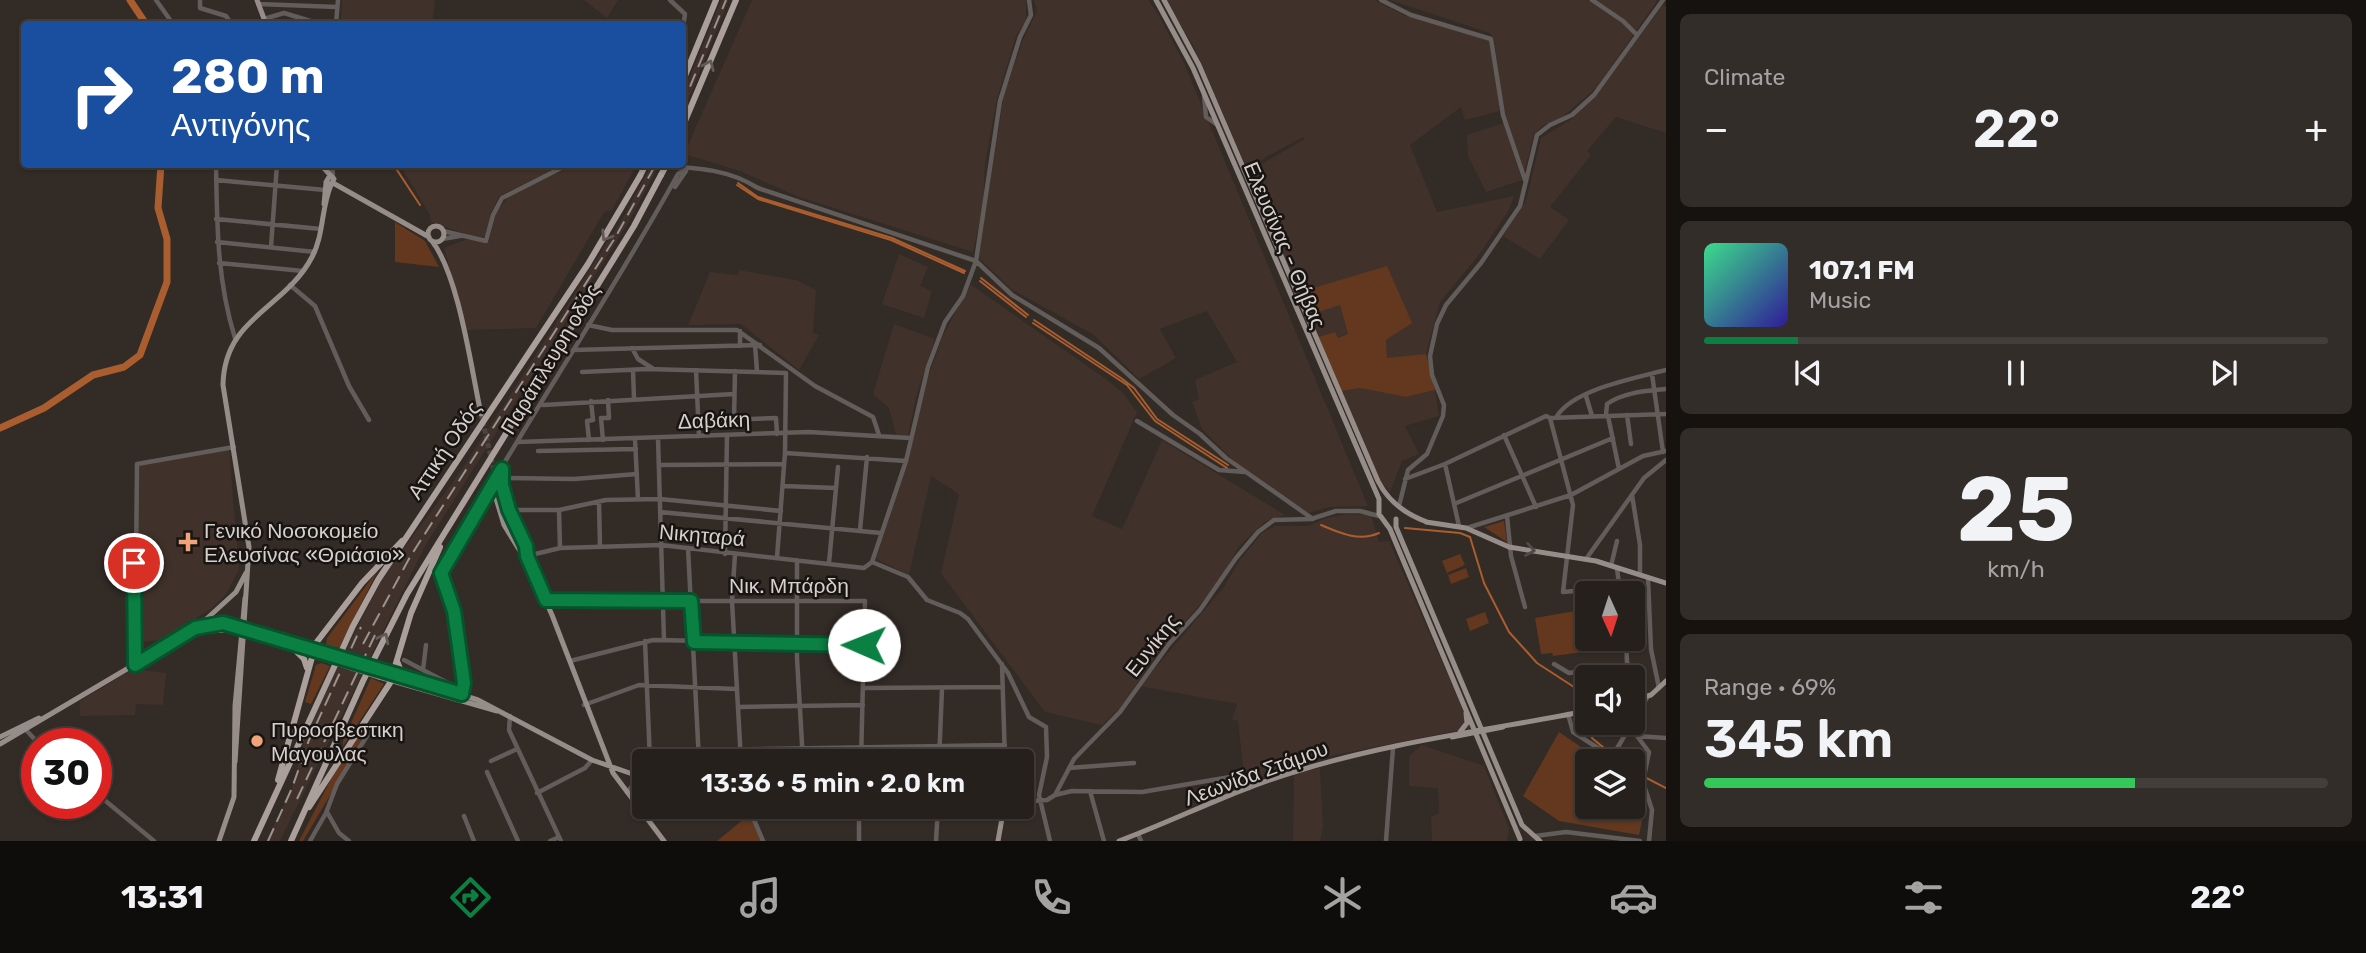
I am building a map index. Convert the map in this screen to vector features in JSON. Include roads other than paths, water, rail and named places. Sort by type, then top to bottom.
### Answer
[{"type":"highway","points":[[686,73],[716,0]]},
{"type":"highway","points":[[686,119],[736,0]]},
{"type":"highway","name":"Αττική Οδός","points":[[254,841],[353,626],[404,540],[588,264],[640,176],[642,168]]},
{"type":"highway","name":"Αττική Οδός","points":[[291,841],[384,638],[450,524],[634,226],[665,168]]},
{"type":"highway","points":[[417,680],[401,671],[401,659],[411,613],[450,524]]},
{"type":"highway","points":[[263,821],[286,755],[312,652],[362,583],[404,540]]},
{"type":"highway","points":[[295,650],[304,659],[307,671]]},
{"type":"highway","points":[[305,811],[390,681],[401,659]]},
{"type":"main road","name":"Ελευσίνας - Θήβας","points":[[1156,0],[1182,45],[1204,94],[1379,505],[1382,518],[1464,704],[1494,757],[1524,828],[1540,841]]},
{"type":"main road","name":"Ελευσίνας - Θήβας","points":[[1164,0],[1196,59],[1360,442],[1391,500],[1427,522]]},
{"type":"main road","points":[[257,2],[265,21]]},
{"type":"main road","points":[[219,841],[234,797],[248,567],[246,524],[223,385],[227,355],[235,338],[303,271],[314,251],[321,229],[329,182],[322,168]]},
{"type":"main road","points":[[329,182],[430,239],[441,254]]},
{"type":"main road","points":[[411,228],[420,231],[435,227],[443,230],[441,254],[481,414]]},
{"type":"main road","points":[[430,230],[430,239]]},
{"type":"main road","points":[[430,239],[442,239]]},
{"type":"main road","points":[[502,469],[494,498],[513,542],[533,571]]},
{"type":"main road","points":[[497,482],[526,546],[527,556]]},
{"type":"main road","points":[[497,482],[505,510],[546,600],[610,768],[632,799]]},
{"type":"main road","points":[[486,494],[494,498]]},
{"type":"main road","points":[[1379,505],[1391,500]]},
{"type":"main road","points":[[1397,518],[1400,507]]},
{"type":"main road","points":[[1382,518],[1459,526],[1510,547],[1586,559],[1666,583]]},
{"type":"main road","name":"Ελευσίνας - Θήβας","points":[[1397,518],[1396,527],[1520,840],[1533,836]]},
{"type":"main road","points":[[0,737],[45,716],[182,637],[236,592],[248,567]]},
{"type":"main road","points":[[195,628],[215,623],[243,630],[390,681],[499,711]]},
{"type":"main road","points":[[182,637],[215,628],[243,630],[256,638],[295,650],[324,651],[463,692],[592,760],[632,773]]},
{"type":"main road","points":[[235,762],[243,630]]},
{"type":"main road","points":[[244,646],[248,640],[256,638]]},
{"type":"main road","points":[[1645,697],[1663,687]]},
{"type":"main road","points":[[1458,733],[1467,723],[1464,704]]},
{"type":"main road","points":[[1479,731],[1575,713]]},
{"type":"main road","points":[[29,728],[45,716]]},
{"type":"main road","points":[[1479,731],[1506,726]]},
{"type":"main road","points":[[1494,757],[1491,742],[1498,729]]},
{"type":"main road","name":"Λεωνίδα Στάμου","points":[[1447,737],[1479,731]]},
{"type":"main road","name":"Λεωνίδα Στάμου","points":[[1119,841],[1249,788],[1318,765],[1479,731]]},
{"type":"main road","points":[[0,744],[21,733]]},
{"type":"main road","points":[[646,819],[664,841]]},
{"type":"main road","points":[[998,841],[1002,819]]},
{"type":"street","points":[[156,0],[171,21]]},
{"type":"street","points":[[200,0],[200,8],[226,16],[229,21]]},
{"type":"street","points":[[332,0],[336,21]]},
{"type":"street","points":[[334,7],[338,0]]},
{"type":"street","points":[[670,0],[685,21]]},
{"type":"street","points":[[1029,0],[1031,15],[1002,88],[990,152],[986,207],[976,261],[963,296],[945,322],[928,367],[906,461],[872,562],[913,580],[920,594],[927,600],[960,613],[1002,664],[1029,716],[1041,723],[1048,734],[1039,801],[1050,841]]},
{"type":"street","points":[[1381,0],[1411,15],[1491,40],[1503,115],[1525,181]]},
{"type":"street","points":[[1592,0],[1623,21],[1637,35]]},
{"type":"street","points":[[1400,507],[1410,467],[1427,453],[1443,416],[1444,405],[1430,366],[1437,324],[1450,299],[1481,263],[1520,206],[1537,135],[1550,125],[1572,115],[1594,94],[1663,1]]},
{"type":"street","points":[[257,2],[334,7]]},
{"type":"street","points":[[267,21],[283,13],[310,21]]},
{"type":"street","points":[[216,168],[216,242],[235,338]]},
{"type":"street","points":[[271,247],[277,168]]},
{"type":"street","points":[[216,180],[276,185],[329,182],[331,168]]},
{"type":"street","points":[[443,230],[486,241],[493,215],[502,198],[561,168]]},
{"type":"street","points":[[687,168],[730,173],[758,188],[976,261],[1012,295],[1099,348],[1173,415],[1245,472],[1313,519]]},
{"type":"street","name":"Παράπλευρη οδός","points":[[463,692],[454,611],[441,573],[486,494],[497,482],[572,350],[666,199],[678,174],[687,168]]},
{"type":"street","points":[[216,219],[321,229]]},
{"type":"street","points":[[442,239],[464,236]]},
{"type":"street","points":[[216,242],[314,251]]},
{"type":"street","points":[[219,263],[303,271]]},
{"type":"street","points":[[290,285],[315,306],[349,386],[369,420]]},
{"type":"street","points":[[588,325],[612,330],[740,331],[788,370],[873,417],[879,435]]},
{"type":"street","points":[[740,331],[740,346]]},
{"type":"street","points":[[572,350],[758,345]]},
{"type":"street","points":[[757,371],[758,345]]},
{"type":"street","points":[[632,348],[638,359],[656,370]]},
{"type":"street","points":[[633,370],[634,398]]},
{"type":"street","points":[[696,370],[699,436]]},
{"type":"street","points":[[582,372],[788,370]]},
{"type":"street","points":[[777,557],[788,370]]},
{"type":"street","points":[[1557,416],[1563,407],[1608,385],[1666,370]]},
{"type":"street","points":[[734,420],[735,371]]},
{"type":"street","points":[[1466,528],[1571,495],[1643,456],[1665,451],[1652,373]]},
{"type":"street","points":[[1619,469],[1607,415],[1608,402],[1630,394],[1666,389]]},
{"type":"street","points":[[542,405],[734,394]]},
{"type":"street","points":[[1586,396],[1592,415]]},
{"type":"street","points":[[603,440],[601,418],[609,418],[608,400]]},
{"type":"street","points":[[589,440],[587,421],[593,420],[592,401]]},
{"type":"street","points":[[1391,500],[1405,482],[1546,416],[1666,414]]},
{"type":"street","points":[[1627,415],[1631,444]]},
{"type":"street","points":[[697,421],[776,418],[776,434]]},
{"type":"street","points":[[1550,418],[1573,505],[1563,592],[1575,592]]},
{"type":"street","points":[[1137,421],[1219,470],[1245,472]]},
{"type":"street","name":"Δαβάκη","points":[[518,442],[785,433],[910,438]]},
{"type":"street","points":[[725,554],[728,518],[727,435]]},
{"type":"street","points":[[1504,435],[1535,508]]},
{"type":"street","points":[[658,438],[664,640]]},
{"type":"street","points":[[1454,504],[1613,438]]},
{"type":"street","points":[[635,439],[638,500]]},
{"type":"street","points":[[135,665],[137,464],[234,447]]},
{"type":"street","points":[[538,451],[636,449]]},
{"type":"street","points":[[785,453],[906,461]]},
{"type":"street","points":[[860,530],[867,457]]},
{"type":"street","points":[[1586,559],[1644,478],[1666,462]]},
{"type":"street","points":[[659,465],[784,464]]},
{"type":"street","points":[[1445,464],[1459,526]]},
{"type":"street","points":[[829,564],[838,467]]},
{"type":"street","points":[[497,482],[637,474]]},
{"type":"street","points":[[783,486],[836,488]]},
{"type":"street","points":[[1632,495],[1640,545],[1640,576]]},
{"type":"street","points":[[509,510],[559,510],[599,502],[660,499],[781,511]]},
{"type":"street","points":[[599,502],[600,547]]},
{"type":"street","points":[[1360,511],[1379,505]]},
{"type":"street","points":[[559,510],[561,548]]},
{"type":"street","name":"Ευνίκης","points":[[1055,795],[1068,769],[1083,748],[1125,706],[1169,644],[1200,610],[1236,558],[1258,532],[1275,520],[1313,519],[1336,511],[1360,511]]},
{"type":"street","points":[[1360,511],[1382,518]]},
{"type":"street","points":[[660,512],[881,533]]},
{"type":"street","points":[[1507,516],[1510,547],[1525,607]]},
{"type":"street","points":[[1617,541],[1614,567],[1618,581]]},
{"type":"street","name":"Νικηταρά","points":[[527,556],[561,548],[661,545],[864,568],[872,562]]},
{"type":"street","points":[[688,548],[698,749]]},
{"type":"street","points":[[736,554],[732,601],[739,749]]},
{"type":"street","points":[[797,559],[796,643],[802,747]]},
{"type":"street","points":[[1648,579],[1651,649],[1663,687]]},
{"type":"street","name":"Νικ. Μπάρδη","points":[[546,600],[864,601],[864,645]]},
{"type":"street","points":[[645,641],[649,749]]},
{"type":"street","points":[[569,661],[645,641],[864,645],[862,747]]},
{"type":"street","points":[[424,670],[426,645]]},
{"type":"street","points":[[1627,651],[1628,665]]},
{"type":"street","points":[[401,659],[463,692]]},
{"type":"street","points":[[1002,664],[1004,749]]},
{"type":"street","points":[[1554,664],[1569,673],[1575,672]]},
{"type":"street","points":[[584,705],[645,685],[736,690]]},
{"type":"street","points":[[863,688],[1003,687]]},
{"type":"street","points":[[939,747],[942,689]]},
{"type":"street","points":[[738,707],[863,705]]},
{"type":"street","points":[[1568,714],[1575,733]]},
{"type":"street","points":[[510,716],[508,726],[517,749],[560,839],[550,841]]},
{"type":"street","points":[[310,841],[327,812],[338,784],[370,731]]},
{"type":"street","points":[[1578,735],[1612,757],[1626,735]]},
{"type":"street","points":[[1637,736],[1666,738]]},
{"type":"street","points":[[1637,736],[1649,752],[1643,782],[1652,810],[1649,841]]},
{"type":"street","points":[[760,749],[1004,745]]},
{"type":"street","points":[[1386,841],[1393,748]]},
{"type":"street","points":[[491,761],[517,749]]},
{"type":"street","points":[[537,793],[585,768],[592,760]]},
{"type":"street","points":[[1068,769],[1134,763]]},
{"type":"street","points":[[487,772],[518,841]]},
{"type":"street","points":[[1034,801],[1055,795],[1090,791],[1142,792],[1236,776],[1246,777],[1249,788]]},
{"type":"street","points":[[627,792],[632,787]]},
{"type":"street","points":[[1090,791],[1104,841]]},
{"type":"street","points":[[112,806],[154,841]]},
{"type":"street","points":[[327,812],[339,833],[349,841]]},
{"type":"street","points":[[464,816],[474,841]]},
{"type":"street","points":[[754,819],[763,841]]},
{"type":"street","points":[[859,819],[859,841]]},
{"type":"street","points":[[936,841],[937,819]]},
{"type":"street","points":[[1546,841],[1559,832]]},
{"type":"street","points":[[1533,836],[1559,832],[1640,841]]},
{"type":"street","points":[[1138,834],[1141,841]]},
{"type":"waterway","points":[[130,0],[144,21]]},
{"type":"waterway","points":[[0,428],[44,408],[93,375],[124,367],[140,355],[167,282],[167,239],[158,208],[161,168]]},
{"type":"waterway","points":[[396,168],[420,205]]},
{"type":"waterway","points":[[738,183],[758,197],[892,238],[965,271]]},
{"type":"waterway","points":[[737,185],[758,199],[891,240],[964,273]]},
{"type":"waterway","points":[[981,278],[1028,315]]},
{"type":"waterway","points":[[980,281],[1026,317]]},
{"type":"waterway","points":[[1034,320],[1134,388],[1157,419],[1228,465]]},
{"type":"waterway","points":[[1033,323],[1127,385],[1155,421],[1227,468]]},
{"type":"waterway","points":[[1321,525],[1357,537],[1379,533]]},
{"type":"waterway","points":[[1405,528],[1460,533],[1470,537],[1484,583],[1509,632],[1537,663],[1575,689]]},
{"type":"waterway","points":[[1591,735],[1605,749]]},
{"type":"waterway","points":[[1645,777],[1666,788]]},
{"type":"tunnel","points":[[481,414],[496,479]]},
{"type":"railway","points":[[686,96],[726,0]]},
{"type":"railway","points":[[363,644],[410,557],[615,238],[654,168]]},
{"type":"railway","points":[[268,841],[292,788],[309,740],[361,627]]},
{"type":"railway","points":[[297,799],[375,635]]},
{"type":"place","name":"Γενικό Νοσοκομείο Ελευσίνας «Θριάσιο»","points":[[188,542]]},
{"type":"place","name":"Πυροσβεστικη Μαγουλας","points":[[257,741]]}]
